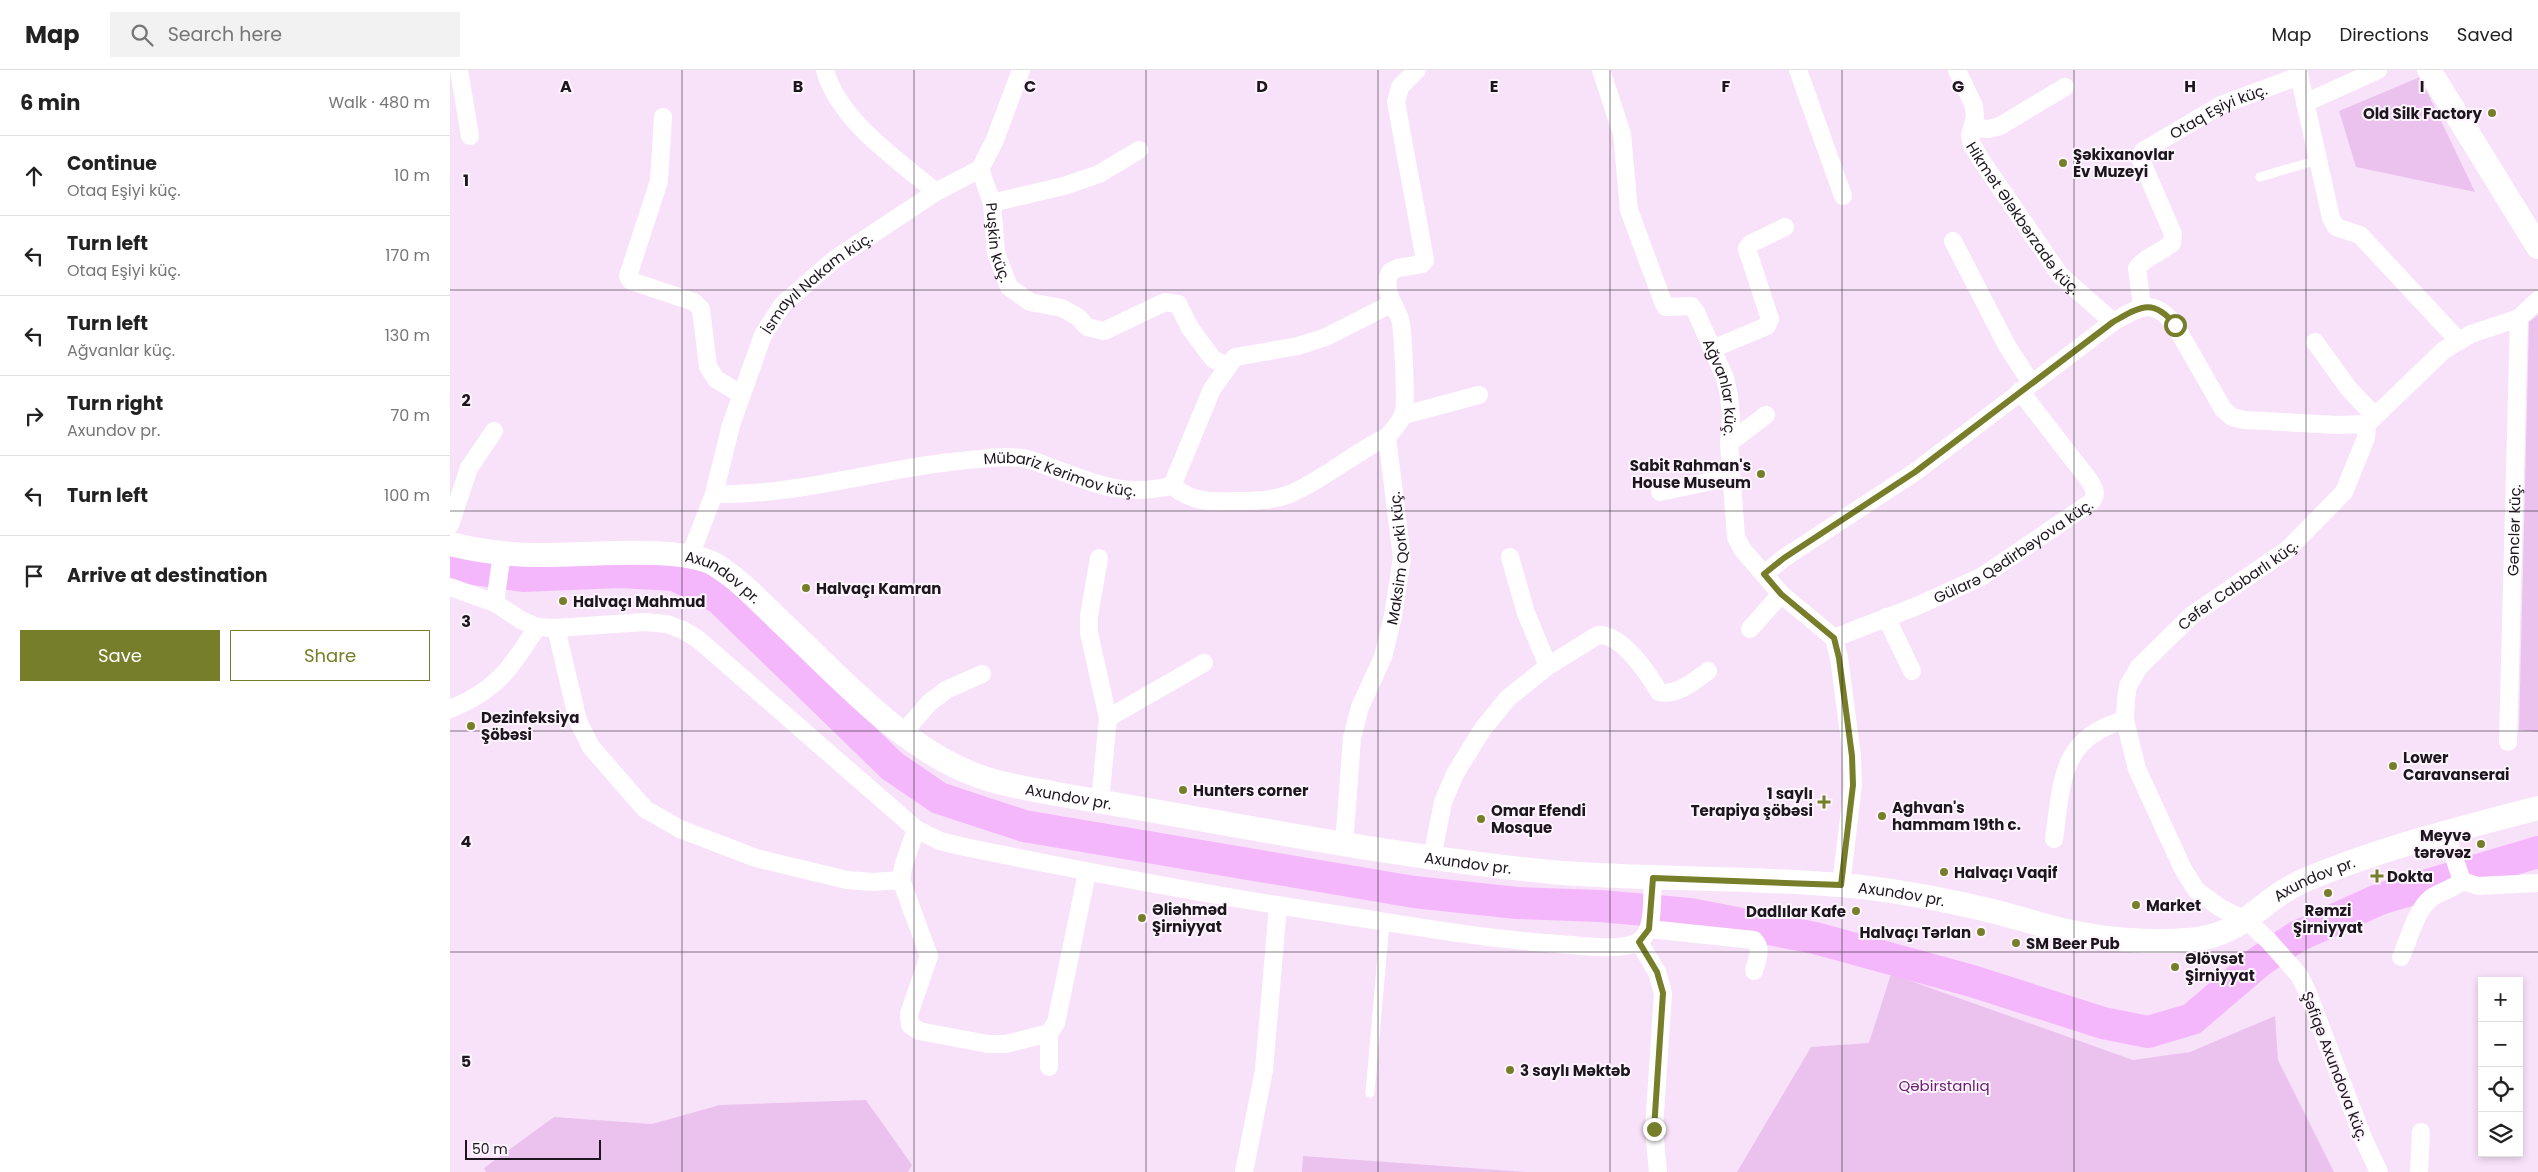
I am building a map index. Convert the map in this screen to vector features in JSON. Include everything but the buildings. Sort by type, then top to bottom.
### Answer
[{"type":"street","points":[[459,70],[470,136]]},
{"type":"street","points":[[824,70],[828,83],[858,126],[936,192]]},
{"type":"street","points":[[980,169],[994,142],[1021,70]]},
{"type":"street","points":[[1404,415],[1403,336],[1400,319],[1391,304],[1386,280],[1390,272],[1422,264],[1425,260],[1396,102],[1400,87],[1417,70]]},
{"type":"street","name":"Ağvanlar küç.","points":[[1601,70],[1622,134],[1629,210],[1663,302],[1666,307],[1672,308],[1691,306],[1696,312],[1725,378],[1731,417],[1729,443],[1736,537],[1742,549],[1781,594],[1834,638]]},
{"type":"street","points":[[1798,70],[1844,196]]},
{"type":"street","name":"Hikmət Ələkbərzadə küç.","points":[[1957,70],[1974,106],[1970,136],[1972,144],[2038,245],[2060,275],[2113,322]]},
{"type":"street","points":[[2305,103],[2378,70]]},
{"type":"street","points":[[2429,70],[2538,247]]},
{"type":"street","points":[[2299,73],[2331,218],[2336,227],[2360,235],[2458,340]]},
{"type":"street","name":"Otaq Eşiyi küç.","points":[[2142,306],[2137,268],[2144,260],[2172,243],[2173,234],[2140,160],[2143,151],[2222,105],[2299,73]]},
{"type":"street","points":[[1972,128],[1989,129],[2000,126],[2065,87]]},
{"type":"street","points":[[663,117],[659,181],[628,276],[631,281],[694,302],[701,309],[708,367],[716,380],[742,395]]},
{"type":"street","points":[[992,203],[1064,186],[1099,174],[1139,150]]},
{"type":"street","name":"İsmayıl Nakam küç.","points":[[690,556],[714,494],[731,425],[763,335],[783,304],[835,259],[936,192],[980,169]]},
{"type":"street","name":"Puşkin küç.","points":[[980,169],[992,203],[996,253],[1009,288],[1030,302],[1062,308],[1078,317],[1087,327],[1104,331],[1165,302],[1178,304],[1190,328],[1213,359],[1227,366]]},
{"type":"street","points":[[1712,349],[1767,326],[1770,319],[1747,249],[1750,244],[1785,227]]},
{"type":"street","points":[[1953,241],[2026,387]]},
{"type":"street","points":[[1764,574],[1784,558],[1915,472],[2113,322],[2142,306],[2157,308],[2166,313],[2175,325],[2223,409],[2232,417],[2244,420],[2338,425],[2371,420],[2444,350],[2458,340],[2519,318],[2538,300]]},
{"type":"street","points":[[1391,304],[1326,337],[1298,346],[1235,357],[1212,389],[1172,486],[1188,498],[1201,500],[1264,500],[1298,490],[1316,481],[1363,448],[1387,437],[1404,415],[1479,395]]},
{"type":"street","name":"Gənclər küç.","points":[[2508,742],[2519,318]]},
{"type":"street","points":[[2315,342],[2371,420]]},
{"type":"street","name":"Gülarə Qədirbəyova küç.","points":[[1834,638],[1981,577],[2096,497],[2096,491],[2089,480],[2026,387]]},
{"type":"street","points":[[1729,443],[1766,415]]},
{"type":"street","name":"Cəfər Cabbarlı küç.","points":[[2268,940],[2247,921],[2219,907],[2196,890],[2183,869],[2137,769],[2125,720],[2128,686],[2139,667],[2192,615],[2287,550],[2344,492],[2366,438],[2371,420]]},
{"type":"street","points":[[450,524],[469,468],[494,431]]},
{"type":"street","name":"Maksim Qorki küç.","points":[[1344,845],[1352,738],[1360,707],[1383,656],[1393,616],[1402,558],[1387,437]]},
{"type":"street","name":"Mübariz Kərimov küç.","points":[[714,494],[766,491],[927,465],[1000,457],[1024,458],[1092,483],[1127,491],[1153,490],[1172,486]]},
{"type":"street","points":[[1660,492],[1731,477]]},
{"type":"street","name":"Axundov pr.","points":[[450,544],[502,555],[690,556],[718,567],[747,589],[865,700],[934,756],[978,776],[999,783],[1344,845],[1652,887],[1841,885],[1926,897],[1994,911],[2070,932],[2114,938],[2186,940],[2230,931],[2247,921],[2269,901],[2300,882],[2342,866],[2446,833],[2538,808]]},
{"type":"street","points":[[496,596],[502,555]]},
{"type":"street","points":[[1510,557],[1526,613],[1548,666]]},
{"type":"street","points":[[1099,558],[1089,616],[1090,633],[1108,718],[1100,802]]},
{"type":"street","points":[[450,587],[496,596],[521,620],[537,627],[556,628],[644,622],[667,624],[683,630],[699,640],[916,829],[940,841],[1087,873],[1278,906],[1473,936],[1532,942],[1618,947],[1644,936],[1754,940],[1759,945],[1760,952],[1754,970]]},
{"type":"street","points":[[1750,629],[1781,594]]},
{"type":"street","points":[[1886,617],[1912,671]]},
{"type":"street","points":[[450,710],[485,691],[508,671],[520,656],[537,627]]},
{"type":"street","points":[[556,628],[578,721],[591,747],[645,810],[680,829],[756,858],[847,880],[873,882],[902,880]]},
{"type":"street","points":[[1432,858],[1443,802],[1455,774],[1482,730],[1508,698],[1548,666],[1598,635],[1607,634],[1618,641],[1650,676],[1659,692],[1666,694],[1677,691],[1708,671]]},
{"type":"street","points":[[1834,638],[1839,658],[1852,756],[1853,785],[1841,885]]},
{"type":"street","points":[[1108,718],[1204,663]]},
{"type":"street","points":[[903,732],[929,703],[946,690],[982,674]]},
{"type":"street","points":[[2054,839],[2062,782],[2068,762],[2088,736],[2105,725],[2125,720]]},
{"type":"street","points":[[916,829],[903,867],[902,880],[929,956],[909,1014],[910,1025],[919,1031],[988,1044],[1006,1044],[1049,1033]]},
{"type":"street","points":[[2446,833],[2462,881]]},
{"type":"street","points":[[1048,1066],[1049,1033],[1056,1023],[1087,873]]},
{"type":"street","points":[[2462,881],[2478,886],[2538,883]]},
{"type":"street","points":[[2401,957],[2423,907],[2432,898],[2454,888],[2462,881]]},
{"type":"street","points":[[1652,887],[1644,936],[1663,993],[1654,1129],[1658,1172]]},
{"type":"street","points":[[1244,1172],[1264,1070],[1278,906]]},
{"type":"street","name":"Şəfiqə Axundova küç.","points":[[2268,940],[2288,962],[2307,990],[2363,1138],[2379,1172]]},
{"type":"street","points":[[2419,1172],[2421,1132]]},
{"type":"lane","points":[[2260,177],[2318,160]]},
{"type":"lane","points":[[1370,1093],[1385,922]]},
{"type":"green space","points":[[2420,77],[2475,192],[2356,167],[2339,111]]},
{"type":"green space","points":[[2538,315],[2538,732],[2519,730],[2529,322]]},
{"type":"green space","name":"Qəbirstanlıq","points":[[1891,974],[2133,1060],[2190,1052],[2275,1016],[2278,1060],[2334,1172],[1737,1172],[1811,1047],[1869,1043]]},
{"type":"green space","points":[[866,1100],[912,1165],[908,1172],[486,1172],[484,1168],[554,1117],[652,1124],[720,1105]]},
{"type":"green space","points":[[1303,1156],[1526,1172],[1302,1172]]},
{"type":"waterway","points":[[450,564],[523,576],[619,572],[675,575],[719,598],[892,766],[939,798],[1024,826],[1414,892],[1517,903],[1600,906],[1690,914],[1815,938],[1972,981],[2103,1023],[2148,1032],[2192,1019],[2260,961],[2298,936],[2380,899],[2538,852]]},
{"type":"place","name":"Old Silk Factory","points":[[2492,113]]},
{"type":"place","name":"Şəkixanovlar Ev Muzeyi","points":[[2063,163]]},
{"type":"place","name":"Sabit Rahman's House Museum","points":[[1761,474]]},
{"type":"place","name":"Halvaçı Kamran","points":[[806,588]]},
{"type":"place","name":"Halvaçı Mahmud","points":[[563,601]]},
{"type":"place","name":"Dezinfeksiya Şöbəsi","points":[[471,726]]},
{"type":"place","name":"Lower Caravanserai","points":[[2393,766]]},
{"type":"place","name":"Hunters corner","points":[[1183,790]]},
{"type":"place","name":"1 saylı Terapiya şöbəsi","points":[[1824,802]]},
{"type":"place","name":"Aghvan's hammam 19th c.","points":[[1882,816]]},
{"type":"place","name":"Omar Efendi Mosque","points":[[1481,819]]},
{"type":"place","name":"Meyvə tərəvəz","points":[[2481,844]]},
{"type":"place","name":"Halvaçı Vaqif","points":[[1944,872]]},
{"type":"place","name":"Dokta","points":[[2377,876]]},
{"type":"place","name":"Rəmzi Şirniyyat","points":[[2328,893]]},
{"type":"place","name":"Market","points":[[2136,905]]},
{"type":"place","name":"Dadlılar Kafe","points":[[1856,911]]},
{"type":"place","name":"Əliəhməd Şirniyyat","points":[[1142,918]]},
{"type":"place","name":"Halvaçı Tərlan","points":[[1981,932]]},
{"type":"place","name":"SM Beer Pub","points":[[2016,943]]},
{"type":"place","name":"Əlövsət Şirniyyat","points":[[2175,967]]},
{"type":"place","name":"3 saylı Məktəb","points":[[1510,1070]]},
{"type":"route","points":[[1654,1129],[1664,1008],[1663,993],[1657,972],[1639,942],[1645,937],[1649,929],[1653,878],[1841,885],[1850,825],[1853,785],[1852,756],[1839,658],[1834,638],[1781,594],[1764,574],[1784,558],[1915,472],[2031,382],[2113,322],[2142,306],[2157,308],[2166,313],[2175,325]]}]
